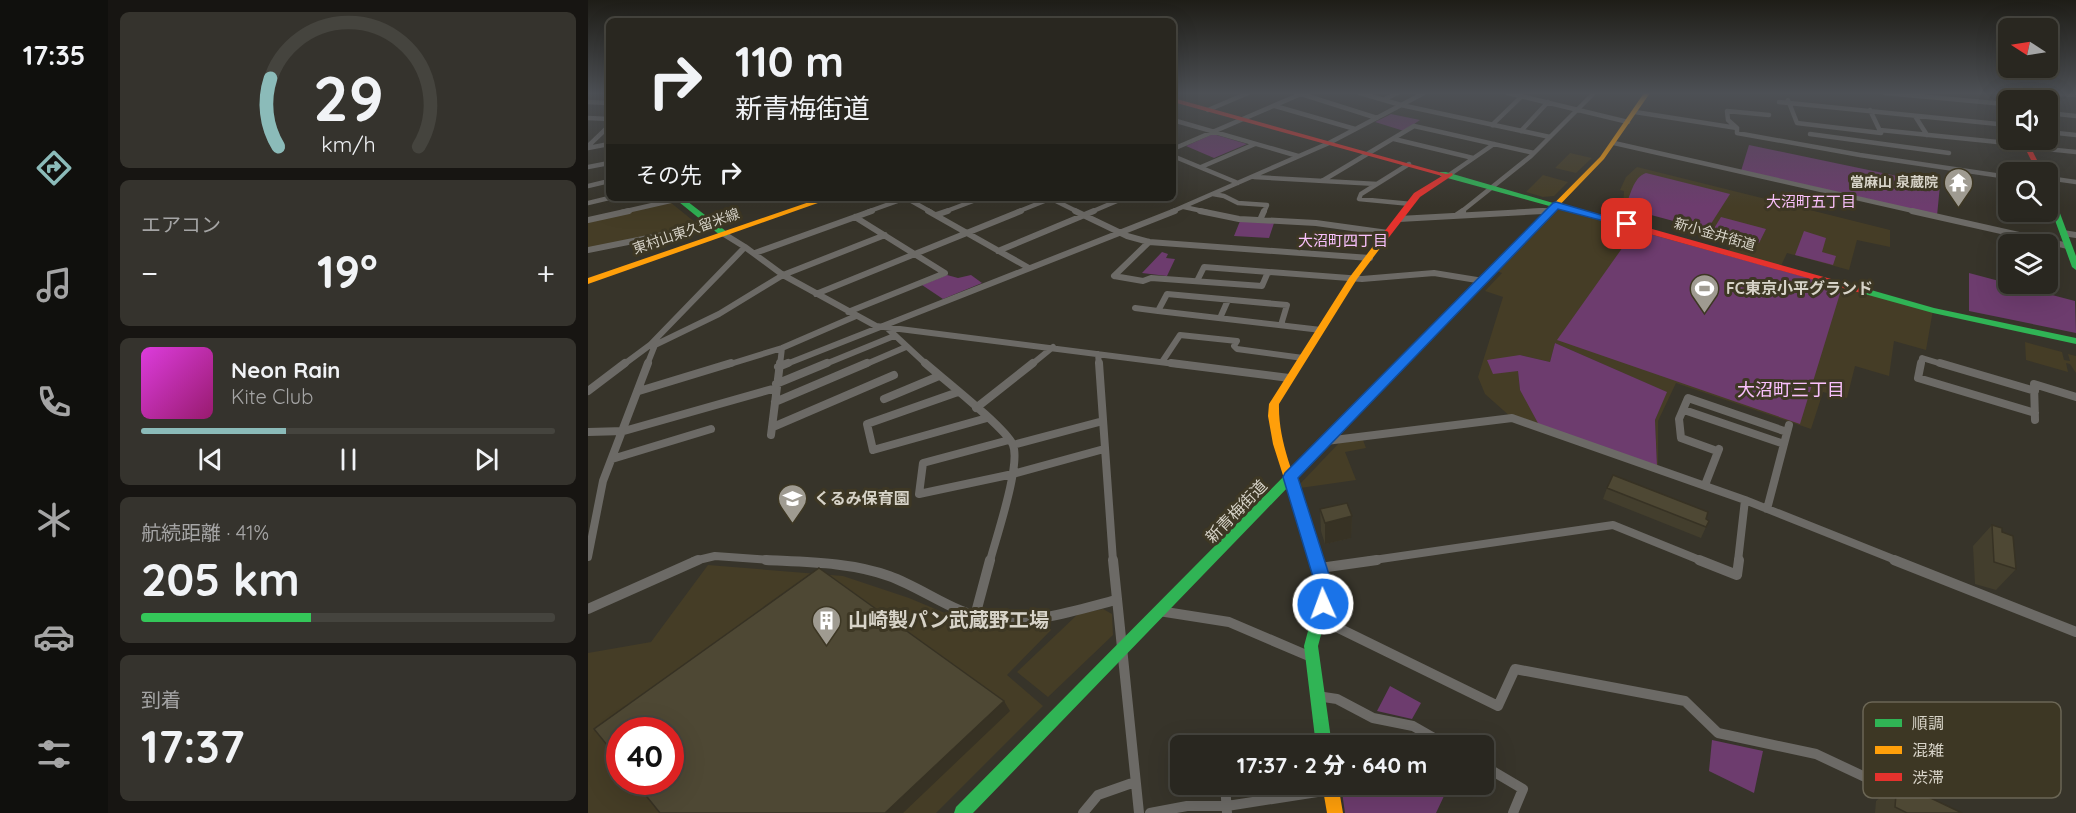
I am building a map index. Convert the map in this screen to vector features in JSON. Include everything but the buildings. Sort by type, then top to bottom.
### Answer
[{"type":"main road","name":"新小金井街道","points":[[1284,131],[1933,310],[2076,341]]},
{"type":"main road","name":"新青梅街道","points":[[962,813],[1483,281],[1614,143],[1622,131]]},
{"type":"main road","points":[[1322,735],[1311,646],[1326,590],[1272,416],[1274,404],[1353,279],[1417,195],[1449,176]]},
{"type":"main road","points":[[682,201],[724,234]]},
{"type":"main road","name":"東村山東久留米線","points":[[588,281],[819,201]]},
{"type":"main road","points":[[2058,219],[2076,267]]},
{"type":"main road","points":[[1332,795],[1335,813]]},
{"type":"street","points":[[588,147],[604,131]]},
{"type":"street","points":[[1211,131],[1299,156]]},
{"type":"street","points":[[778,367],[1184,207],[1351,131]]},
{"type":"street","points":[[1322,181],[1406,131]]},
{"type":"street","points":[[1436,131],[1534,153]]},
{"type":"street","points":[[1521,131],[1550,137]]},
{"type":"street","points":[[1457,214],[1494,188],[1555,131]]},
{"type":"street","points":[[1737,131],[1737,133],[1825,149],[1998,175]]},
{"type":"street","points":[[1820,131],[1825,149]]},
{"type":"street","points":[[1886,145],[1880,131],[1998,141]]},
{"type":"street","points":[[1924,131],[1927,135]]},
{"type":"street","points":[[1176,148],[1215,132]]},
{"type":"street","points":[[2058,133],[2076,135]]},
{"type":"street","points":[[1810,134],[1949,153]]},
{"type":"street","points":[[1394,139],[1473,158]]},
{"type":"street","points":[[1614,143],[2068,246]]},
{"type":"street","points":[[588,147],[606,144]]},
{"type":"street","points":[[1201,167],[1256,144]]},
{"type":"street","points":[[1449,176],[1494,144]]},
{"type":"street","points":[[2058,149],[2076,152]]},
{"type":"street","points":[[1176,157],[1238,183]]},
{"type":"street","points":[[588,167],[606,164]]},
{"type":"street","points":[[1409,164],[1360,194],[1359,199],[1411,204]]},
{"type":"street","points":[[1252,176],[1377,184]]},
{"type":"street","points":[[2058,179],[2076,182]]},
{"type":"street","points":[[588,186],[606,182]]},
{"type":"street","points":[[1212,194],[1224,196],[1227,200],[1239,203],[1267,205],[1260,220]]},
{"type":"street","points":[[588,203],[606,199]]},
{"type":"street","points":[[588,220],[666,201]]},
{"type":"street","points":[[755,254],[898,201]]},
{"type":"street","points":[[911,201],[1029,268]]},
{"type":"street","points":[[936,215],[973,201]]},
{"type":"street","points":[[816,294],[1044,201]]},
{"type":"street","points":[[1057,201],[1120,233],[1149,242],[1370,258]]},
{"type":"street","points":[[998,251],[1116,201]]},
{"type":"street","points":[[1184,207],[1239,219],[1316,224],[1388,233]]},
{"type":"street","points":[[1399,219],[1554,207]]},
{"type":"street","points":[[848,312],[945,273],[855,217]]},
{"type":"street","points":[[588,250],[678,232],[708,222]]},
{"type":"street","points":[[2063,233],[2076,235]]},
{"type":"street","points":[[724,234],[783,275],[848,312],[883,326],[1289,378]]},
{"type":"street","points":[[588,557],[603,481],[639,391],[652,345],[719,314],[783,275],[885,235]]},
{"type":"street","points":[[1149,242],[1114,276],[1143,281],[1150,278],[1262,286],[1268,272]]},
{"type":"street","points":[[588,391],[652,345],[745,247]]},
{"type":"street","points":[[1197,281],[1204,267],[1353,279],[1434,273],[1483,281]]},
{"type":"street","points":[[1158,311],[1167,294],[1287,305],[1281,325]]},
{"type":"street","points":[[1220,318],[1228,300]]},
{"type":"street","points":[[1135,308],[1321,330]]},
{"type":"street","points":[[639,391],[782,348],[856,316]]},
{"type":"street","points":[[883,326],[1011,442],[1013,474],[975,616]]},
{"type":"street","points":[[1162,362],[1180,335],[1237,341],[1234,346],[1237,349],[1303,358]]},
{"type":"street","points":[[588,432],[624,430],[776,386],[894,336]]},
{"type":"street","points":[[775,402],[906,347]]},
{"type":"street","points":[[975,408],[1053,347]]},
{"type":"street","points":[[782,348],[772,431],[894,375]]},
{"type":"street","points":[[1098,354],[1116,600],[1139,813]]},
{"type":"street","points":[[2035,391],[1922,358],[1918,378],[2035,417],[2035,391],[2034,384],[2076,397]]},
{"type":"street","points":[[884,399],[939,376]]},
{"type":"street","points":[[958,392],[867,424],[873,450],[987,418]]},
{"type":"street","points":[[1706,485],[1718,449],[1681,438],[1679,419],[1688,398],[1788,428],[1767,508]]},
{"type":"street","points":[[1684,410],[1784,444]]},
{"type":"street","points":[[1326,441],[1512,418],[1767,508],[2076,632]]},
{"type":"street","points":[[1103,422],[923,463],[919,494],[1013,474],[1104,449]]},
{"type":"street","points":[[612,459],[711,429]]},
{"type":"street","points":[[1320,568],[1613,525],[1737,575],[1745,500]]},
{"type":"street","points":[[588,609],[701,558],[715,556],[872,571],[900,579],[975,616],[1005,620],[1035,619],[1116,600]]},
{"type":"street","points":[[1159,611],[1225,620],[1289,650],[1311,657]]},
{"type":"street","points":[[1318,618],[1498,706],[1515,669],[1685,701],[1718,734],[1816,754],[1863,776]]},
{"type":"street","points":[[1317,696],[1336,699],[1373,718],[1413,726],[1429,735]]},
{"type":"street","points":[[1494,772],[1523,789],[1513,813]]},
{"type":"street","points":[[1083,813],[1089,800],[1099,792],[1135,782]]},
{"type":"street","points":[[1226,795],[1227,810]]},
{"type":"street","points":[[1150,813],[1187,806],[1227,810],[1294,795]]},
{"type":"shaded area","points":[[1213,134],[1247,144],[1214,158],[1186,146]]},
{"type":"shaded area","points":[[1749,145],[1940,185],[1937,216],[1741,171]]},
{"type":"shaded area","points":[[1570,153],[1592,158],[1576,173],[1555,168]]},
{"type":"shaded area","points":[[1637,167],[1890,230],[1890,247],[1857,240],[1849,270],[1787,253],[1780,268],[1933,310],[1926,350],[1894,341],[1889,376],[1855,366],[1847,398],[1823,392],[1811,429],[1676,383],[1658,421],[1658,469],[1512,418],[1485,394],[1478,377],[1503,297],[1485,291],[1502,273],[1493,270],[1556,205],[1727,253],[1737,238],[1623,207],[1624,191],[1620,190],[1626,177]],"holes":[[[1555,343],[1666,392],[1655,420],[1657,465],[1520,390],[1518,371],[1520,355],[1550,362]]]},
{"type":"shaded area","points":[[1646,173],[1730,194],[1707,230],[1625,208],[1635,183]]},
{"type":"shaded area","points":[[1543,175],[1568,182],[1554,196],[1543,197],[1526,192]]},
{"type":"shaded area","points":[[670,202],[696,223],[676,231],[588,249],[588,221]]},
{"type":"shaded area","points":[[1721,217],[1766,229],[1759,243],[1713,230]]},
{"type":"shaded area","points":[[1240,221],[1274,223],[1269,238],[1234,236]]},
{"type":"shaded area","name":"FC東京小平グランド","points":[[1635,230],[1842,287],[1800,424],[1557,340]]},
{"type":"shaded area","points":[[1804,231],[1826,238],[1822,252],[1836,256],[1833,265],[1795,255]]},
{"type":"shaded area","points":[[1162,252],[1168,254],[1166,258],[1175,259],[1167,276],[1142,273]]},
{"type":"shaded area","points":[[1969,273],[1998,281],[1998,294],[2048,294],[2075,301],[2076,333],[1969,311]]},
{"type":"shaded area","points":[[947,275],[958,278],[971,275],[982,283],[943,299],[922,285]]},
{"type":"shaded area","points":[[2025,342],[2062,352],[2064,360],[2070,361],[2068,354],[2076,356],[2076,373],[2070,364],[2066,363],[2068,372],[2026,360]]},
{"type":"shaded area","points":[[1555,343],[1667,392],[1655,420],[1657,466],[1539,425],[1520,390],[1518,371],[1493,374],[1487,360],[1520,355],[1550,362]]},
{"type":"shaded area","points":[[1363,440],[1366,448],[1345,452],[1356,480],[1300,488],[1299,485],[1339,443]]},
{"type":"shaded area","name":"山崎製パン武蔵野工場","points":[[708,565],[843,576],[909,598],[976,626],[1044,621],[1051,630],[1007,675],[1043,706],[936,813],[588,813],[588,653],[651,642]]},
{"type":"shaded area","points":[[1103,609],[1112,614],[1113,635],[1048,697],[1017,672],[1078,614]]},
{"type":"shaded area","points":[[1390,686],[1421,703],[1412,719],[1377,711]]},
{"type":"shaded area","points":[[1712,740],[1763,751],[1754,793],[1709,771]]},
{"type":"shaded area","points":[[1342,795],[1444,796],[1436,813],[1345,813]]},
{"type":"traffic: fast","points":[[1443,174],[1556,205]]},
{"type":"traffic: fast","points":[[682,201],[724,234]]},
{"type":"traffic: fast","points":[[2058,219],[2076,267]]},
{"type":"traffic: fast","points":[[1864,291],[1933,310],[2076,341]]},
{"type":"traffic: fast","points":[[962,813],[1314,453]]},
{"type":"traffic: fast","points":[[1302,516],[1326,590],[1311,646],[1323,735]]},
{"type":"traffic: slow","points":[[1314,453],[1602,158],[1621,131]]},
{"type":"traffic: slow","points":[[588,281],[819,201]]},
{"type":"traffic: slow","points":[[1302,516],[1278,444],[1273,416],[1274,404],[1353,278],[1380,243]]},
{"type":"traffic: slow","points":[[1332,795],[1335,813]]},
{"type":"traffic: jam","points":[[1286,131],[1443,174]]},
{"type":"traffic: jam","points":[[2029,150],[2035,162]]},
{"type":"traffic: jam","points":[[1380,243],[1417,195],[1449,175]]},
{"type":"traffic: jam","points":[[1556,205],[1864,291]]},
{"type":"place","name":"當麻山 泉蔵院","points":[[1959,208]]},
{"type":"place","name":"FC東京小平グランド","points":[[1705,314]]},
{"type":"place","name":"くるみ保育園","points":[[793,524]]},
{"type":"place","name":"山崎製パン武蔵野工場","points":[[827,646]]},
{"type":"district","name":"大沼町五丁目","points":[[1811,202]]},
{"type":"district","name":"大沼町四丁目","points":[[1343,241]]},
{"type":"district","name":"大沼町三丁目","points":[[1791,390]]},
{"type":"route","points":[[1323,604],[1326,590],[1290,477],[1556,205],[1627,224]]}]
